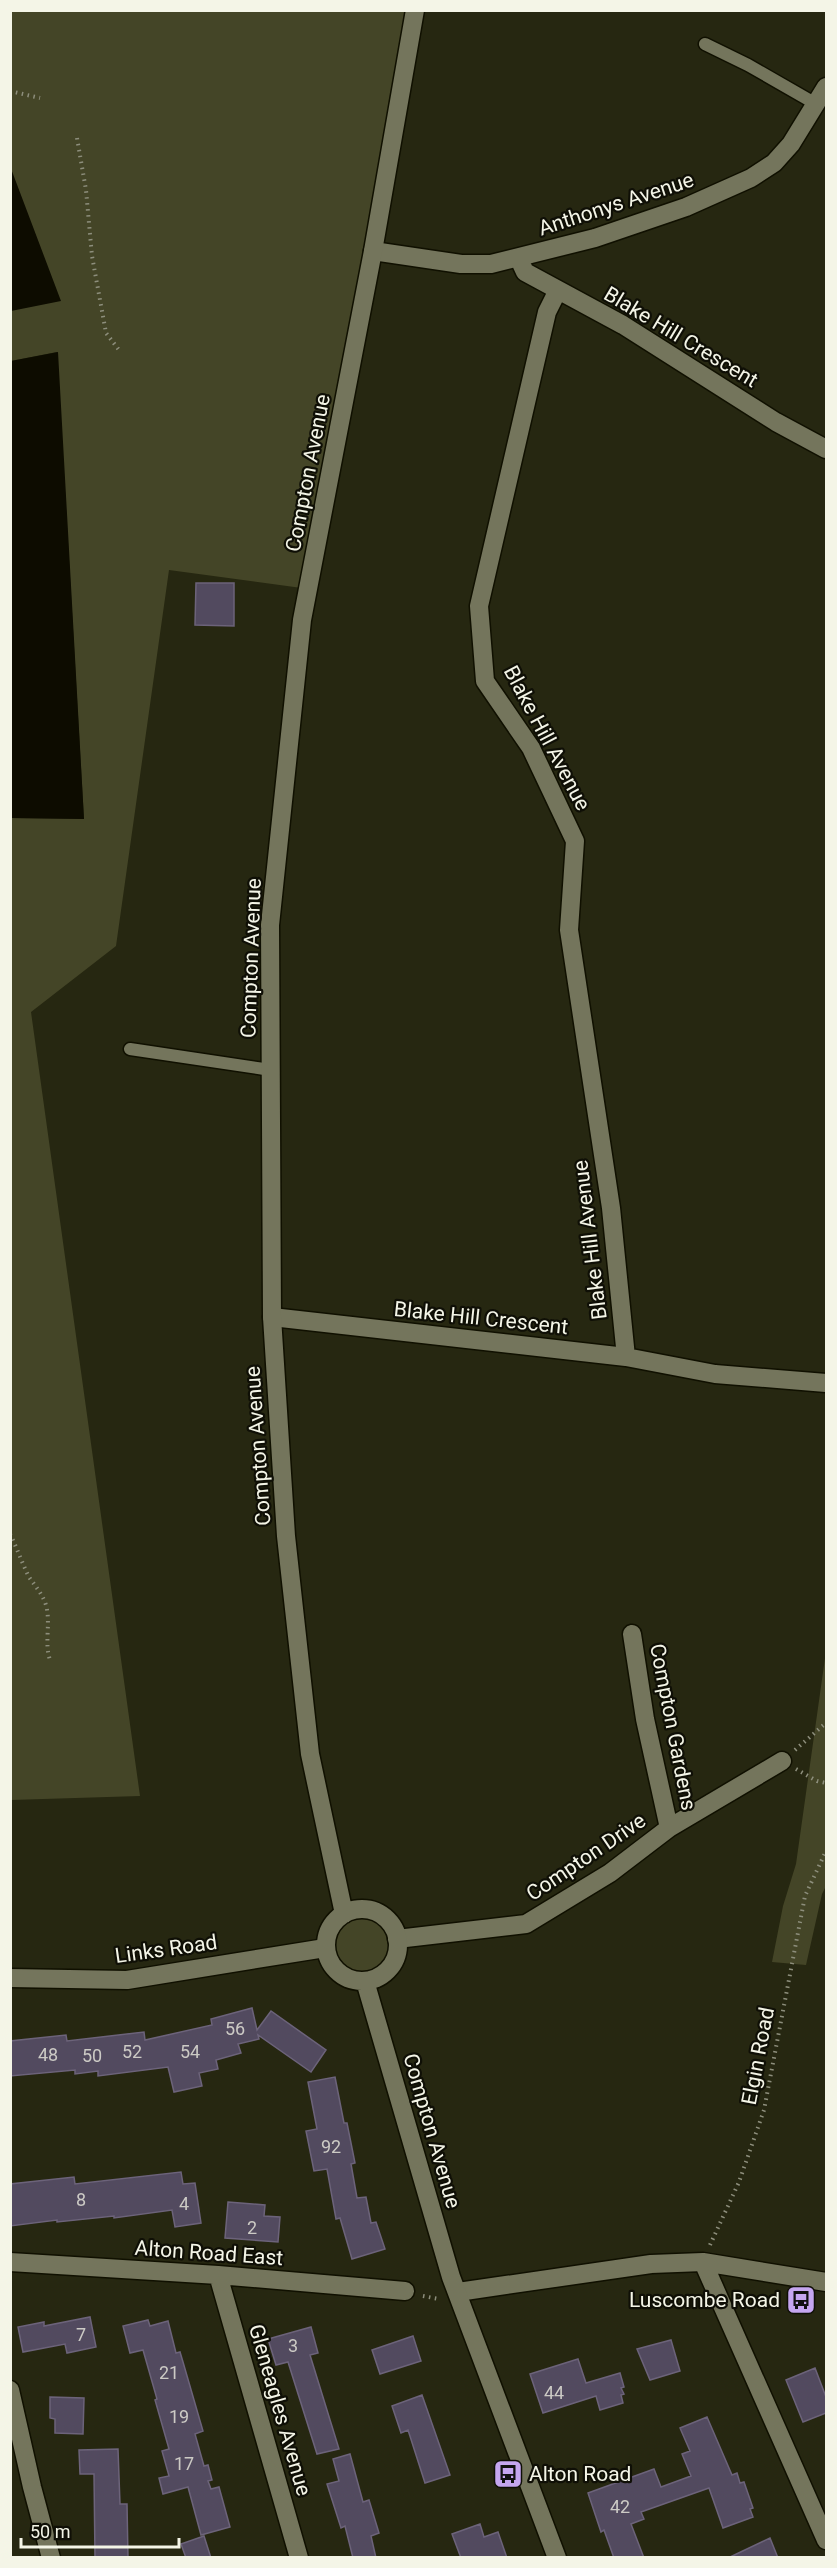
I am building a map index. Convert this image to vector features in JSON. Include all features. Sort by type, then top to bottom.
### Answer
[{"type":"street","name":"Compton Avenue","points":[[344,1914],[310,1754],[286,1536],[272,1317],[270,925],[302,620],[373,251],[415,10]]},
{"type":"street","name":"Anthonys Avenue","points":[[373,251],[460,264],[491,264],[596,238],[686,207],[751,178],[774,163],[791,144],[826,87]]},
{"type":"street","name":"Blake Hill Crescent","points":[[519,258],[525,272],[623,325],[776,422],[826,449]]},
{"type":"street","name":"Blake Hill Avenue","points":[[558,290],[547,312],[479,606],[485,681],[531,748],[575,841],[569,930],[611,1208],[626,1357]]},
{"type":"street","name":"Blake Hill Crescent","points":[[272,1317],[626,1357],[715,1374],[826,1383]]},
{"type":"street","name":"Compton Gardens","points":[[632,1634],[645,1719],[669,1827]]},
{"type":"street","name":"Compton Drive","points":[[398,1939],[526,1924],[610,1873],[669,1827],[782,1761]]},
{"type":"street","points":[[355,1909],[368,1909],[380,1914],[390,1922],[398,1939],[397,1953],[392,1965],[383,1974],[365,1981],[343,1976],[328,1958],[325,1948],[327,1935],[332,1925],[344,1914],[355,1909]]},
{"type":"street","name":"Links Road","points":[[10,1978],[127,1980],[325,1948]]},
{"type":"street","name":"Compton Avenue","points":[[365,1981],[451,2277],[557,2558]]},
{"type":"street","name":"Alton Road East","points":[[10,2262],[218,2275],[405,2292]]},
{"type":"street","points":[[460,2299],[651,2264],[703,2262],[826,2282]]},
{"type":"street","points":[[703,2262],[826,2540]]},
{"type":"street","name":"Gleneagles Avenue","points":[[218,2275],[299,2558]]},
{"type":"street","points":[[10,2390],[51,2558]]},
{"type":"lane","points":[[705,44],[748,65],[816,104]]},
{"type":"lane","points":[[130,1049],[271,1070]]},
{"type":"path","points":[[10,92],[40,98]]},
{"type":"path","points":[[77,138],[92,255],[106,333],[118,350]]},
{"type":"path","points":[[10,1534],[46,1605],[49,1634],[47,1652],[50,1660]]},
{"type":"path","points":[[826,1723],[782,1761],[817,1781],[826,1783]]},
{"type":"path","name":"Elgin Road","points":[[703,2262],[739,2182],[764,2110],[805,1896],[826,1851]]},
{"type":"path","points":[[405,2292],[460,2299]]},
{"type":"green space","points":[[11,11],[415,11],[309,589],[169,570],[116,946],[31,1012],[140,1796],[11,1800],[11,818],[84,819],[57,352],[11,361]]},
{"type":"green space","points":[[826,1651],[826,1886],[822,1894],[806,1965],[772,1962],[783,1906],[796,1864]]},
{"type":"green space","points":[[362,1909],[382,1915],[392,1925],[398,1945],[392,1965],[382,1975],[362,1981],[342,1975],[332,1965],[326,1945],[332,1925],[342,1915]]},
{"type":"shaded area","points":[[10,166],[61,301],[11,311],[10,311]]},
{"type":"shaded area","points":[[58,352],[84,819],[11,818],[11,361]]},
{"type":"building","points":[[196,583],[234,583],[234,626],[195,625]]},
{"type":"building","points":[[252,2008],[257,2030],[271,2011],[326,2050],[311,2072],[258,2035],[259,2039],[238,2044],[241,2053],[216,2060],[218,2069],[199,2073],[202,2086],[174,2092],[168,2067],[98,2076],[98,2071],[75,2074],[75,2070],[10,2076],[10,2041],[66,2035],[67,2041],[144,2032],[145,2040],[212,2025],[211,2019]]},
{"type":"building","points":[[335,2077],[355,2163],[351,2164],[357,2198],[366,2197],[371,2223],[376,2222],[385,2249],[352,2259],[340,2218],[336,2219],[327,2169],[314,2171],[306,2131],[317,2129],[308,2082]]},
{"type":"building","points":[[181,2172],[183,2184],[195,2183],[201,2223],[175,2227],[172,2210],[114,2218],[114,2216],[57,2222],[57,2220],[10,2226],[10,2184],[74,2177],[75,2184]]},
{"type":"building","points":[[228,2202],[265,2205],[264,2216],[280,2217],[278,2242],[225,2238]]},
{"type":"building","points":[[90,2317],[96,2347],[67,2353],[65,2344],[23,2352],[18,2327],[44,2322],[44,2326]]},
{"type":"building","points":[[148,2320],[150,2326],[168,2321],[176,2353],[180,2352],[203,2431],[195,2434],[204,2466],[208,2465],[212,2480],[208,2481],[211,2489],[219,2487],[230,2527],[201,2535],[188,2487],[163,2494],[159,2478],[169,2476],[162,2451],[169,2449],[143,2350],[130,2353],[123,2326]]},
{"type":"building","points":[[311,2327],[318,2353],[310,2355],[339,2449],[317,2454],[288,2362],[276,2365],[268,2339]]},
{"type":"building","points":[[413,2336],[421,2361],[380,2374],[372,2350]]},
{"type":"building","points":[[671,2340],[680,2371],[650,2380],[637,2349]]},
{"type":"building","points":[[578,2359],[586,2383],[620,2373],[624,2387],[621,2388],[624,2394],[621,2395],[623,2403],[600,2410],[596,2396],[543,2413],[530,2374]]},
{"type":"building","points":[[815,2368],[826,2397],[826,2413],[803,2422],[786,2380]]},
{"type":"building","points":[[422,2395],[450,2475],[425,2483],[408,2430],[401,2433],[392,2406]]},
{"type":"building","points":[[50,2397],[84,2398],[83,2434],[55,2433],[55,2419],[50,2418]]},
{"type":"building","points":[[707,2417],[732,2475],[737,2473],[740,2483],[744,2482],[753,2508],[750,2509],[753,2517],[723,2528],[709,2488],[641,2512],[644,2519],[631,2524],[644,2558],[614,2558],[604,2530],[601,2532],[588,2493],[654,2469],[661,2487],[691,2476],[682,2454],[690,2451],[680,2428]]},
{"type":"building","points":[[118,2449],[120,2504],[127,2504],[128,2558],[95,2558],[94,2474],[80,2474],[79,2450]]},
{"type":"building","points":[[350,2454],[363,2502],[369,2500],[379,2533],[371,2536],[376,2558],[353,2558],[345,2526],[341,2528],[327,2484],[339,2481],[333,2459]]},
{"type":"building","points":[[480,2524],[484,2537],[498,2532],[507,2558],[461,2558],[452,2534]]},
{"type":"building","points":[[204,2536],[211,2558],[186,2558],[181,2544]]},
{"type":"building","points":[[770,2538],[778,2558],[728,2558]]},
{"type":"place","name":"Luscombe Road","points":[[801,2300]]},
{"type":"place","name":"Alton Road","points":[[508,2474]]}]
